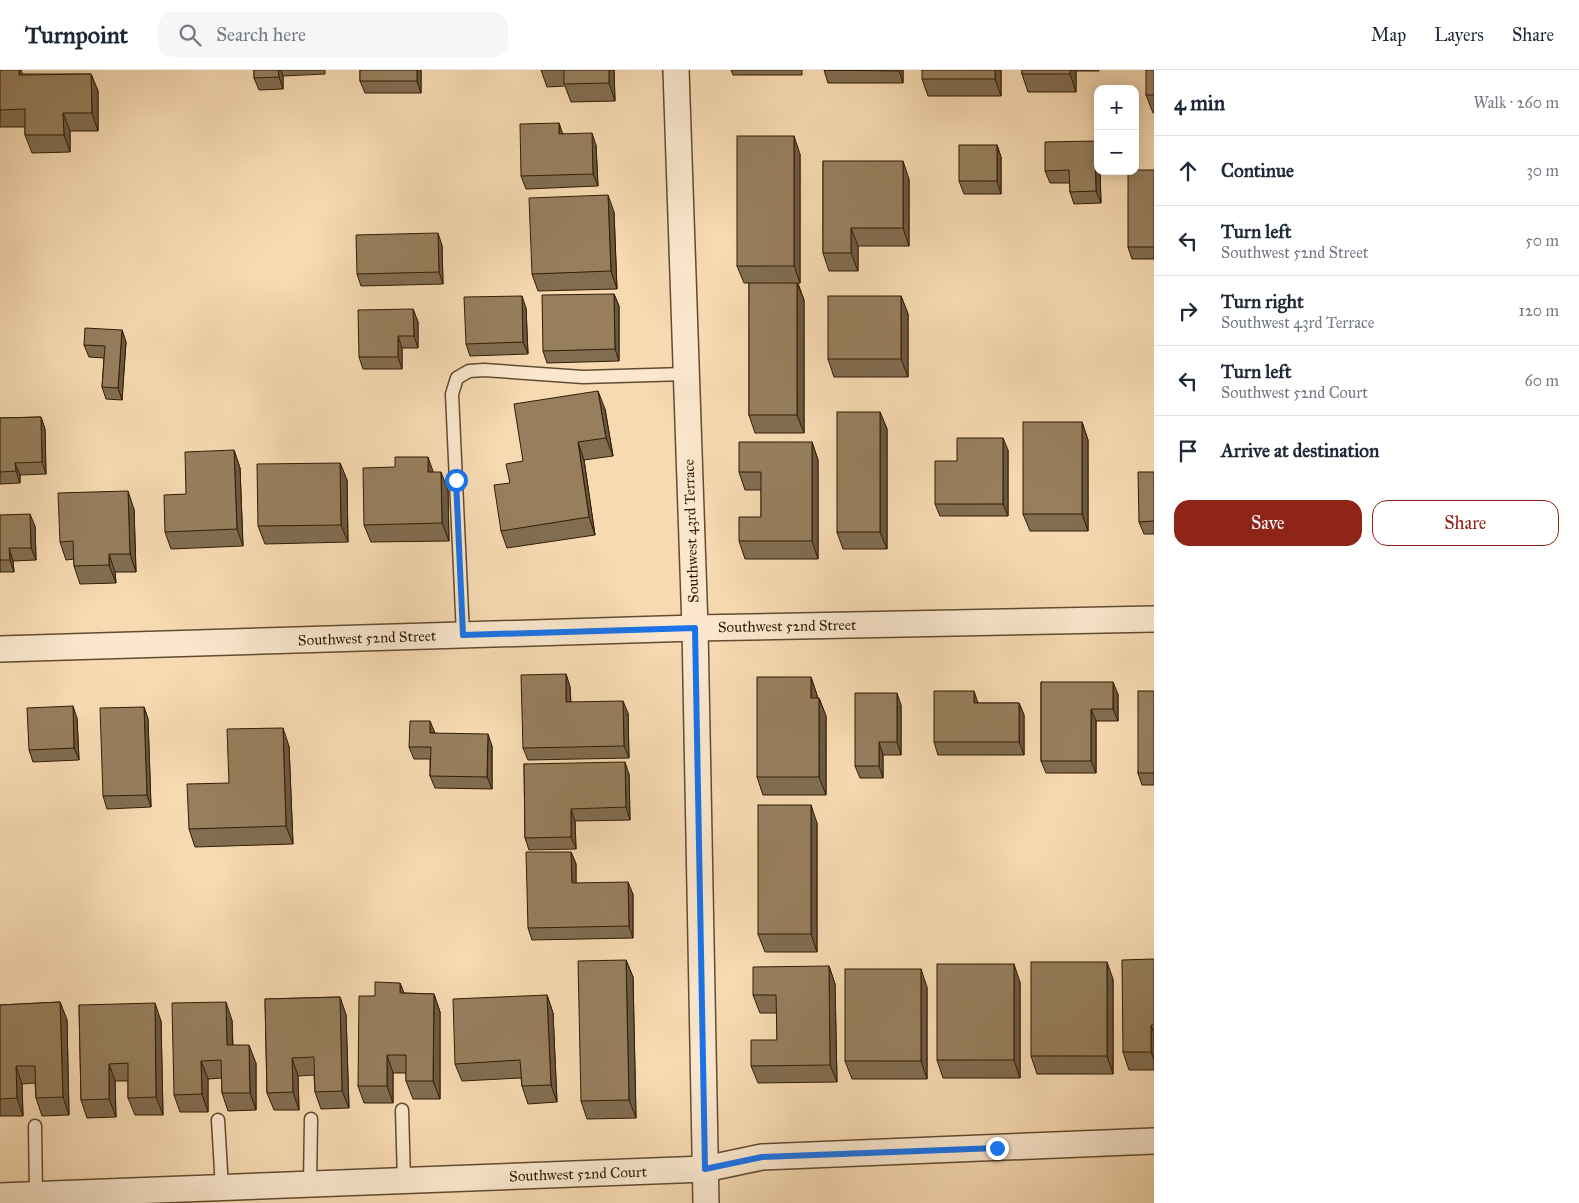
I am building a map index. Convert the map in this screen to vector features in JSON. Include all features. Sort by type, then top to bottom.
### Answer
[{"type":"street","name":"Southwest 43rd Terrace","points":[[676,70],[695,628],[706,1203]]},
{"type":"street","name":"Southwest 52nd Street","points":[[0,649],[695,628],[1154,619]]},
{"type":"street","name":"Southwest 52nd Court","points":[[0,1196],[705,1169],[762,1157],[1154,1141]]},
{"type":"lane","points":[[463,635],[452,394],[457,378],[469,372],[484,370],[584,376],[686,374]]},
{"type":"lane","points":[[402,1110],[404,1180]]},
{"type":"lane","points":[[310,1184],[311,1119]]},
{"type":"lane","points":[[218,1120],[222,1188]]},
{"type":"lane","points":[[35,1126],[36,1195]]},
{"type":"building","points":[[0,70],[19,70],[19,75],[91,74],[92,113],[63,113],[64,135],[25,135],[25,109],[0,110]]},
{"type":"building","points":[[254,70],[278,70],[279,77],[254,78]]},
{"type":"building","points":[[360,70],[417,70],[417,81],[360,81]]},
{"type":"building","points":[[564,70],[609,70],[609,83],[564,84]]},
{"type":"building","points":[[824,70],[899,70],[899,71]]},
{"type":"building","points":[[922,70],[995,70],[995,79],[922,79]]},
{"type":"building","points":[[1022,70],[1070,70],[1070,74],[1022,74]]},
{"type":"building","points":[[1146,70],[1154,70],[1154,95],[1146,95]]},
{"type":"building","points":[[559,123],[559,134],[592,133],[593,174],[521,176],[520,124]]},
{"type":"building","points":[[737,136],[794,136],[794,266],[737,266]]},
{"type":"building","points":[[1094,141],[1096,191],[1070,192],[1069,170],[1045,171],[1045,142]]},
{"type":"building","points":[[959,145],[997,145],[997,181],[959,181]]},
{"type":"building","points":[[823,161],[903,161],[903,228],[851,228],[851,253],[823,253]]},
{"type":"building","points":[[1139,170],[1154,170],[1154,247],[1128,247],[1128,175],[1139,175]]},
{"type":"building","points":[[608,195],[611,271],[532,274],[529,198]]},
{"type":"building","points":[[438,233],[439,272],[357,274],[356,235]]},
{"type":"building","points":[[749,283],[797,283],[797,415],[749,415]]},
{"type":"building","points":[[614,294],[615,349],[543,351],[542,295]]},
{"type":"building","points":[[522,296],[523,342],[466,344],[464,297]]},
{"type":"building","points":[[828,296],[901,296],[901,359],[828,359]]},
{"type":"building","points":[[413,309],[414,336],[398,336],[398,357],[359,357],[358,310]]},
{"type":"building","points":[[85,328],[122,330],[118,388],[102,387],[105,346],[84,345]]},
{"type":"building","points":[[598,391],[606,438],[578,442],[589,517],[501,531],[494,485],[510,483],[506,464],[523,461],[514,404]]},
{"type":"building","points":[[837,412],[880,412],[880,532],[837,532]]},
{"type":"building","points":[[41,417],[42,462],[15,463],[16,471],[0,472],[0,418]]},
{"type":"building","points":[[1023,422],[1082,422],[1082,514],[1023,514]]},
{"type":"building","points":[[957,438],[1003,438],[1003,504],[935,504],[935,461],[957,461]]},
{"type":"building","points":[[739,442],[812,442],[812,541],[739,541],[739,517],[761,517],[761,472],[739,472]]},
{"type":"building","points":[[234,450],[237,529],[165,532],[164,495],[186,494],[185,452]]},
{"type":"building","points":[[395,457],[428,457],[428,472],[441,472],[442,523],[364,525],[363,468],[395,467]]},
{"type":"building","points":[[340,463],[341,525],[258,526],[257,464]]},
{"type":"building","points":[[1138,472],[1154,472],[1154,521],[1139,522]]},
{"type":"building","points":[[128,491],[130,554],[109,554],[109,565],[74,566],[73,541],[60,542],[58,493]]},
{"type":"building","points":[[30,514],[31,548],[9,548],[10,560],[0,560],[0,515]]},
{"type":"building","points":[[566,674],[566,702],[623,701],[624,746],[523,748],[521,675]]},
{"type":"building","points":[[757,677],[811,677],[811,698],[819,698],[819,777],[757,777]]},
{"type":"building","points":[[1041,682],[1113,682],[1113,709],[1091,709],[1091,761],[1041,761]]},
{"type":"building","points":[[934,691],[974,691],[974,703],[1019,703],[1019,742],[934,742]]},
{"type":"building","points":[[1138,691],[1154,691],[1154,773],[1138,773]]},
{"type":"building","points":[[855,693],[897,693],[897,742],[879,742],[879,766],[855,766]]},
{"type":"building","points":[[73,706],[74,748],[29,750],[27,708]]},
{"type":"building","points":[[144,707],[147,795],[103,796],[100,708]]},
{"type":"building","points":[[410,721],[430,721],[430,733],[488,734],[487,777],[430,776],[431,747],[409,747]]},
{"type":"building","points":[[283,728],[286,826],[189,829],[187,784],[229,783],[227,729]]},
{"type":"building","points":[[625,762],[626,807],[571,809],[571,837],[525,838],[524,764]]},
{"type":"building","points":[[758,805],[811,805],[811,934],[758,934]]},
{"type":"building","points":[[526,852],[571,852],[572,883],[628,882],[629,926],[528,928]]},
{"type":"building","points":[[1154,959],[1154,1025],[1151,1025],[1151,1052],[1123,1052],[1122,960]]},
{"type":"building","points":[[626,960],[629,1100],[581,1101],[578,961]]},
{"type":"building","points":[[1031,962],[1107,962],[1107,1056],[1031,1056]]},
{"type":"building","points":[[937,964],[1014,964],[1014,1060],[937,1060]]},
{"type":"building","points":[[829,966],[830,1065],[751,1066],[751,1040],[777,1040],[776,995],[753,995],[753,967]]},
{"type":"building","points":[[845,969],[921,969],[921,1061],[845,1061]]},
{"type":"building","points":[[375,982],[400,983],[400,993],[434,994],[433,1081],[406,1081],[406,1055],[387,1055],[387,1086],[358,1086],[359,996],[375,996]]},
{"type":"building","points":[[547,995],[551,1085],[522,1086],[520,1060],[455,1064],[453,999]]},
{"type":"building","points":[[340,997],[342,1091],[315,1092],[314,1057],[292,1058],[293,1092],[267,1093],[265,999]]},
{"type":"building","points":[[60,1002],[63,1097],[36,1098],[35,1066],[16,1066],[17,1098],[0,1099],[0,1005]]},
{"type":"building","points":[[226,1002],[227,1045],[249,1045],[250,1093],[222,1093],[221,1060],[201,1061],[202,1094],[174,1095],[172,1003]]},
{"type":"building","points":[[155,1003],[156,1097],[128,1098],[128,1063],[109,1064],[109,1099],[81,1100],[79,1005]]},
{"type":"route","points":[[456,480],[463,635],[695,628],[705,1169],[762,1157],[997,1148]]}]
